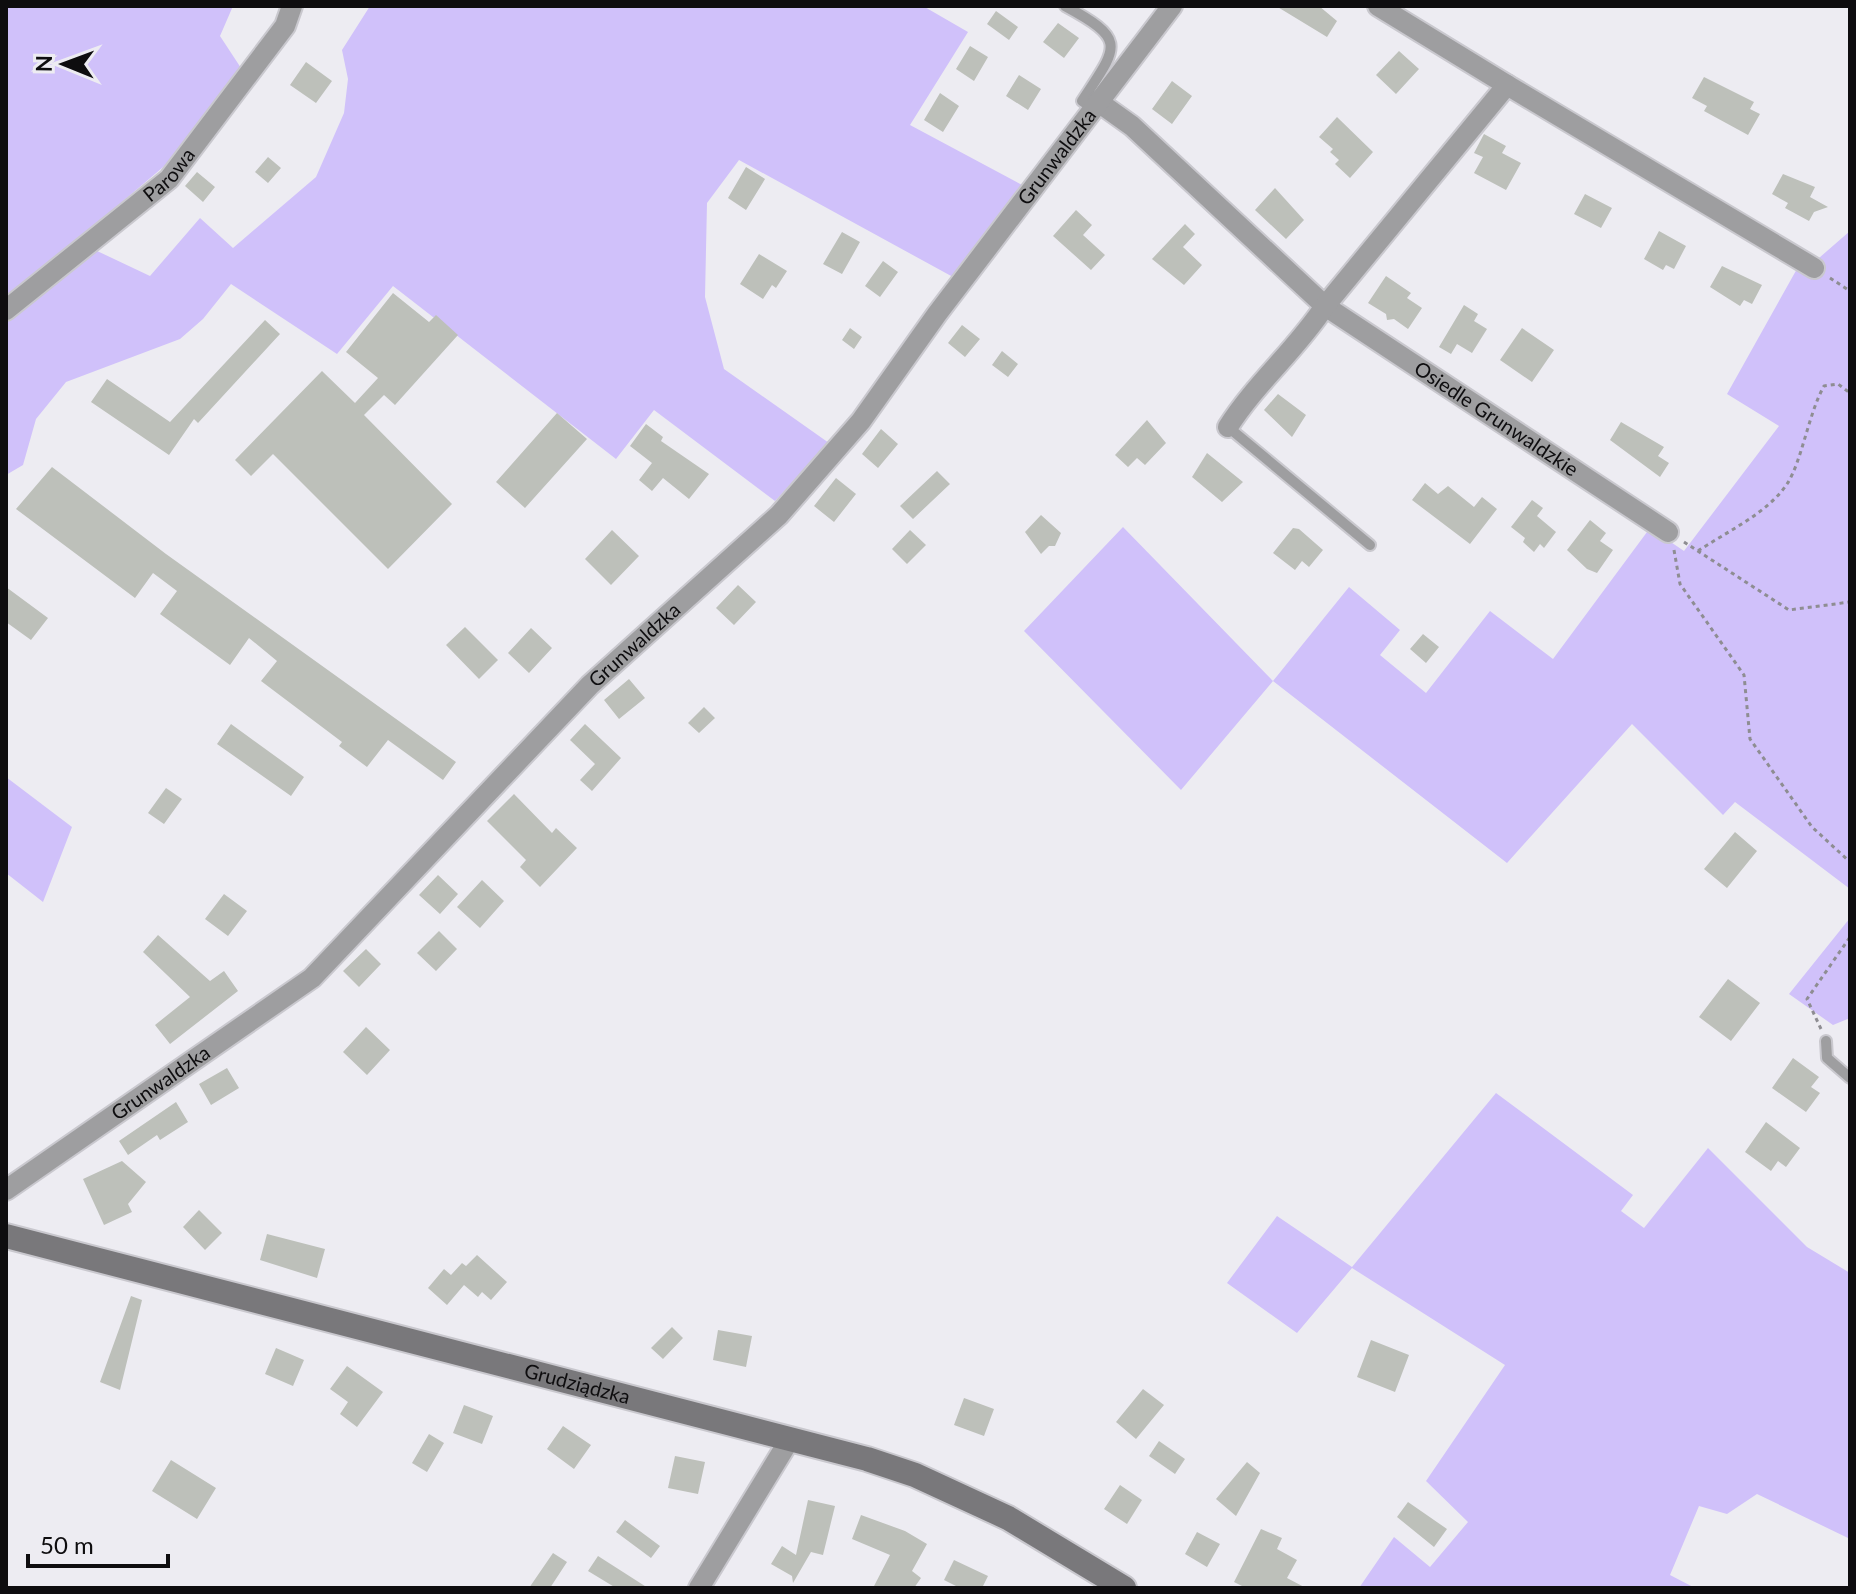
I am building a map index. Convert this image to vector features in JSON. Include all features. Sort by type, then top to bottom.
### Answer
[{"type":"street","name":"Parowa","points":[[6,310],[169,179],[285,26],[292,6]]},
{"type":"street","name":"Grunwaldzka","points":[[6,1190],[312,978],[590,685],[779,515],[861,421],[946,301],[1172,6]]},
{"type":"street","points":[[1378,6],[1814,268]]},
{"type":"street","points":[[1228,427],[1246,399],[1302,341],[1325,306],[1507,85]]},
{"type":"street","name":"Osiedle Grunwaldzkie","points":[[1094,104],[1132,126],[1325,306],[1668,532]]},
{"type":"street","name":"Grudziądzka","points":[[6,1236],[867,1459],[962,1495],[1008,1518],[1124,1588]]},
{"type":"street","points":[[699,1588],[790,1439]]},
{"type":"lane","points":[[1065,6],[1096,23],[1107,33],[1113,46],[1111,57],[1082,101],[1094,104]]},
{"type":"lane","points":[[1228,427],[1370,545]]},
{"type":"lane","points":[[1826,1041],[1827,1058],[1850,1078]]},
{"type":"path","points":[[1814,268],[1850,291]]},
{"type":"path","points":[[1698,551],[1761,509],[1787,484],[1814,405],[1824,386],[1838,384],[1850,393]]},
{"type":"path","points":[[1668,532],[1789,610],[1850,602]]},
{"type":"path","points":[[1668,532],[1680,584],[1744,675],[1750,739],[1812,827],[1850,862]]},
{"type":"path","points":[[1826,1041],[1807,999],[1850,937]]},
{"type":"shaded area","points":[[6,6],[233,6],[220,36],[241,68],[175,157],[76,241],[150,276],[200,218],[233,248],[316,177],[344,113],[348,79],[342,50],[370,6],[923,6],[968,32],[910,125],[1024,186],[953,277],[739,160],[707,203],[705,297],[724,369],[829,443],[775,501],[654,410],[616,459],[393,286],[337,354],[231,284],[203,319],[180,339],[66,382],[36,419],[23,465],[6,475]]},
{"type":"shaded area","points":[[1850,231],[1850,889],[1735,802],[1723,815],[1632,724],[1507,863],[1273,681],[1349,587],[1400,630],[1380,655],[1426,693],[1490,611],[1553,659],[1650,528],[1684,551],[1779,426],[1727,394],[1807,251],[1819,258]]},
{"type":"shaded area","points":[[1123,527],[1273,681],[1181,790],[1024,631]]},
{"type":"shaded area","points":[[6,777],[72,827],[43,902],[6,873]]},
{"type":"shaded area","points":[[1850,918],[1850,1018],[1833,1025],[1789,994]]},
{"type":"shaded area","points":[[1496,1093],[1633,1195],[1621,1211],[1644,1228],[1708,1148],[1807,1247],[1850,1273],[1848,1538],[1757,1494],[1727,1514],[1699,1506],[1670,1575],[1695,1588],[1359,1588],[1394,1537],[1430,1567],[1468,1522],[1426,1481],[1505,1365],[1352,1268],[1297,1333],[1227,1283],[1277,1216],[1352,1267]]},
{"type":"building","points":[[1276,6],[1319,6],[1337,21],[1327,37]]},
{"type":"building","points":[[996,11],[1018,27],[1009,40],[987,24]]},
{"type":"building","points":[[1058,23],[1079,38],[1064,58],[1043,42]]},
{"type":"building","points":[[970,46],[988,57],[974,81],[956,69]]},
{"type":"building","points":[[1399,51],[1419,69],[1396,94],[1376,75]]},
{"type":"building","points":[[306,62],[332,81],[316,103],[290,85]]},
{"type":"building","points":[[1019,75],[1041,89],[1028,110],[1006,96]]},
{"type":"building","points":[[1704,77],[1754,102],[1750,109],[1760,114],[1748,135],[1704,111],[1707,106],[1692,98]]},
{"type":"building","points":[[1172,81],[1192,96],[1172,124],[1152,109]]},
{"type":"building","points":[[940,93],[959,106],[943,132],[924,120]]},
{"type":"building","points":[[1337,117],[1373,152],[1350,178],[1335,164],[1339,160],[1330,152],[1333,149],[1319,137]]},
{"type":"building","points":[[1484,134],[1506,146],[1502,153],[1521,163],[1506,190],[1474,173],[1483,157],[1474,153]]},
{"type":"building","points":[[268,157],[281,168],[268,183],[255,172]]},
{"type":"building","points":[[746,167],[765,179],[746,210],[728,198]]},
{"type":"building","points":[[197,172],[215,187],[203,202],[185,186]]},
{"type":"building","points":[[1783,174],[1815,187],[1810,197],[1828,207],[1814,212],[1809,221],[1785,208],[1788,203],[1772,194]]},
{"type":"building","points":[[1275,188],[1304,220],[1286,239],[1255,210]]},
{"type":"building","points":[[1585,194],[1612,208],[1601,228],[1574,214]]},
{"type":"building","points":[[1076,210],[1092,225],[1083,235],[1105,255],[1091,270],[1053,236]]},
{"type":"building","points":[[1185,224],[1195,234],[1183,247],[1202,265],[1184,285],[1152,259]]},
{"type":"building","points":[[1659,231],[1686,246],[1674,269],[1666,265],[1663,270],[1644,259]]},
{"type":"building","points":[[842,232],[860,242],[842,274],[823,264]]},
{"type":"building","points":[[759,254],[787,271],[776,288],[772,285],[763,299],[740,284]]},
{"type":"building","points":[[883,261],[898,272],[880,297],[865,286]]},
{"type":"building","points":[[1722,266],[1762,285],[1752,304],[1744,300],[1740,306],[1710,287]]},
{"type":"building","points":[[1386,276],[1411,293],[1407,298],[1422,308],[1408,329],[1394,319],[1387,320],[1386,314],[1368,303]]},
{"type":"building","points":[[393,293],[429,322],[436,315],[458,335],[395,405],[384,395],[364,415],[452,504],[388,569],[273,454],[251,476],[235,460],[322,371],[355,403],[378,378],[346,352]]},
{"type":"building","points":[[1464,305],[1478,314],[1474,321],[1487,329],[1472,353],[1457,344],[1451,354],[1439,347]]},
{"type":"building","points":[[265,320],[280,334],[198,423],[194,419],[169,455],[91,402],[107,379],[170,422]]},
{"type":"building","points":[[962,325],[980,339],[965,357],[948,343]]},
{"type":"building","points":[[850,328],[862,337],[854,349],[842,340]]},
{"type":"building","points":[[1522,328],[1554,350],[1532,382],[1500,360]]},
{"type":"building","points":[[1002,351],[1018,364],[1008,377],[992,365]]},
{"type":"building","points":[[1278,394],[1306,415],[1292,437],[1264,410]]},
{"type":"building","points":[[557,413],[587,439],[525,508],[496,482]]},
{"type":"building","points":[[1147,420],[1166,443],[1145,465],[1137,458],[1128,467],[1115,455]]},
{"type":"building","points":[[1621,422],[1664,447],[1658,456],[1669,463],[1660,477],[1610,440]]},
{"type":"building","points":[[646,424],[663,437],[661,441],[709,474],[689,499],[663,478],[652,491],[639,480],[652,463],[630,446]]},
{"type":"building","points":[[881,429],[898,444],[878,468],[862,454]]},
{"type":"building","points":[[1207,453],[1243,482],[1222,502],[1192,477]]},
{"type":"building","points":[[52,467],[166,554],[456,762],[443,780],[388,740],[367,767],[339,746],[342,742],[261,681],[277,661],[249,638],[230,665],[160,614],[177,591],[153,573],[135,598],[16,509]]},
{"type":"building","points":[[937,471],[950,484],[913,519],[900,506]]},
{"type":"building","points":[[836,478],[856,494],[834,522],[814,506]]},
{"type":"building","points":[[1425,483],[1438,494],[1448,486],[1474,507],[1482,497],[1497,509],[1470,544],[1412,500]]},
{"type":"building","points":[[1532,500],[1543,508],[1537,516],[1556,532],[1544,548],[1540,544],[1534,552],[1523,542],[1525,538],[1511,527]]},
{"type":"building","points":[[1041,515],[1061,533],[1055,546],[1049,546],[1041,554],[1025,532]]},
{"type":"building","points":[[1590,520],[1606,533],[1600,541],[1613,550],[1597,573],[1587,569],[1567,550]]},
{"type":"building","points":[[1293,528],[1299,529],[1323,550],[1309,567],[1302,561],[1295,570],[1273,553]]},
{"type":"building","points":[[612,530],[639,556],[611,585],[585,559]]},
{"type":"building","points":[[910,530],[926,545],[907,564],[892,549]]},
{"type":"building","points":[[738,585],[756,602],[734,625],[716,608]]},
{"type":"building","points":[[6,587],[48,618],[31,640],[6,622]]},
{"type":"building","points":[[465,627],[498,660],[479,679],[446,645]]},
{"type":"building","points":[[531,628],[552,648],[529,673],[508,653]]},
{"type":"building","points":[[1423,634],[1439,647],[1426,663],[1410,649]]},
{"type":"building","points":[[629,679],[645,698],[619,719],[604,700]]},
{"type":"building","points":[[704,707],[715,718],[699,733],[688,723]]},
{"type":"building","points":[[231,724],[304,777],[291,796],[217,744]]},
{"type":"building","points":[[585,724],[621,758],[592,791],[580,780],[595,764],[570,740]]},
{"type":"building","points":[[166,788],[182,799],[164,824],[148,813]]},
{"type":"building","points":[[514,794],[552,833],[556,828],[577,848],[540,887],[520,867],[526,860],[487,821]]},
{"type":"building","points":[[1735,832],[1757,851],[1727,888],[1704,869]]},
{"type":"building","points":[[438,875],[458,894],[440,914],[419,895]]},
{"type":"building","points":[[482,880],[504,901],[480,928],[457,907]]},
{"type":"building","points":[[224,894],[247,911],[228,936],[205,919]]},
{"type":"building","points":[[439,931],[457,949],[436,971],[417,953]]},
{"type":"building","points":[[158,935],[210,981],[224,971],[238,991],[170,1044],[155,1025],[190,997],[143,952]]},
{"type":"building","points":[[366,949],[381,964],[359,987],[343,971]]},
{"type":"building","points":[[1728,979],[1760,1003],[1731,1041],[1699,1017]]},
{"type":"building","points":[[366,1027],[390,1050],[367,1075],[343,1052]]},
{"type":"building","points":[[1793,1058],[1819,1077],[1811,1087],[1820,1093],[1806,1112],[1772,1088]]},
{"type":"building","points":[[227,1068],[239,1088],[211,1105],[199,1084]]},
{"type":"building","points":[[176,1102],[188,1122],[160,1140],[157,1135],[128,1155],[119,1141]]},
{"type":"building","points":[[1766,1122],[1800,1148],[1786,1167],[1778,1161],[1771,1171],[1745,1152]]},
{"type":"building","points":[[122,1161],[146,1182],[128,1204],[132,1212],[104,1225],[83,1179]]},
{"type":"building","points":[[199,1210],[222,1233],[205,1250],[183,1227]]},
{"type":"building","points":[[267,1234],[325,1249],[317,1278],[260,1260]]},
{"type":"building","points":[[477,1255],[507,1282],[491,1300],[482,1292],[478,1297],[464,1285],[447,1305],[428,1288],[444,1269],[451,1275],[462,1263],[466,1266]]},
{"type":"building","points":[[131,1296],[142,1300],[120,1390],[100,1382]]},
{"type":"building","points":[[672,1327],[683,1338],[663,1359],[651,1348]]},
{"type":"building","points":[[718,1330],[752,1336],[746,1367],[713,1360]]},
{"type":"building","points":[[1371,1340],[1409,1355],[1395,1392],[1357,1377]]},
{"type":"building","points":[[276,1348],[304,1360],[293,1386],[265,1374]]},
{"type":"building","points":[[347,1366],[383,1392],[357,1427],[340,1414],[348,1402],[330,1389]]},
{"type":"building","points":[[1143,1389],[1164,1405],[1136,1439],[1116,1422]]},
{"type":"building","points":[[964,1398],[994,1409],[984,1436],[954,1425]]},
{"type":"building","points":[[464,1405],[493,1416],[482,1444],[453,1433]]},
{"type":"building","points":[[563,1426],[591,1445],[574,1469],[547,1449]]},
{"type":"building","points":[[429,1434],[444,1443],[427,1472],[412,1463]]},
{"type":"building","points":[[1159,1441],[1185,1459],[1175,1474],[1149,1456]]},
{"type":"building","points":[[675,1456],[705,1462],[698,1494],[668,1488]]},
{"type":"building","points":[[171,1460],[216,1488],[197,1519],[152,1491]]},
{"type":"building","points":[[1247,1462],[1260,1473],[1236,1516],[1216,1499]]},
{"type":"building","points":[[1120,1485],[1142,1500],[1127,1524],[1104,1509]]},
{"type":"building","points":[[808,1500],[835,1506],[823,1555],[811,1552],[793,1583],[792,1576],[771,1564],[782,1546],[796,1555]]},
{"type":"building","points":[[1408,1502],[1447,1529],[1434,1547],[1397,1517]]},
{"type":"building","points":[[861,1515],[905,1531],[927,1544],[912,1571],[921,1578],[914,1588],[873,1588],[890,1555],[852,1539]]},
{"type":"building","points":[[625,1520],[660,1546],[651,1558],[616,1532]]},
{"type":"building","points":[[1261,1529],[1282,1538],[1277,1549],[1297,1560],[1287,1578],[1306,1588],[1246,1588],[1234,1582]]},
{"type":"building","points":[[1197,1532],[1220,1544],[1207,1567],[1185,1554]]},
{"type":"building","points":[[553,1553],[567,1562],[550,1588],[529,1588]]},
{"type":"building","points":[[598,1556],[648,1588],[616,1588],[588,1571]]},
{"type":"building","points":[[954,1560],[988,1576],[982,1588],[960,1588],[944,1580]]}]
